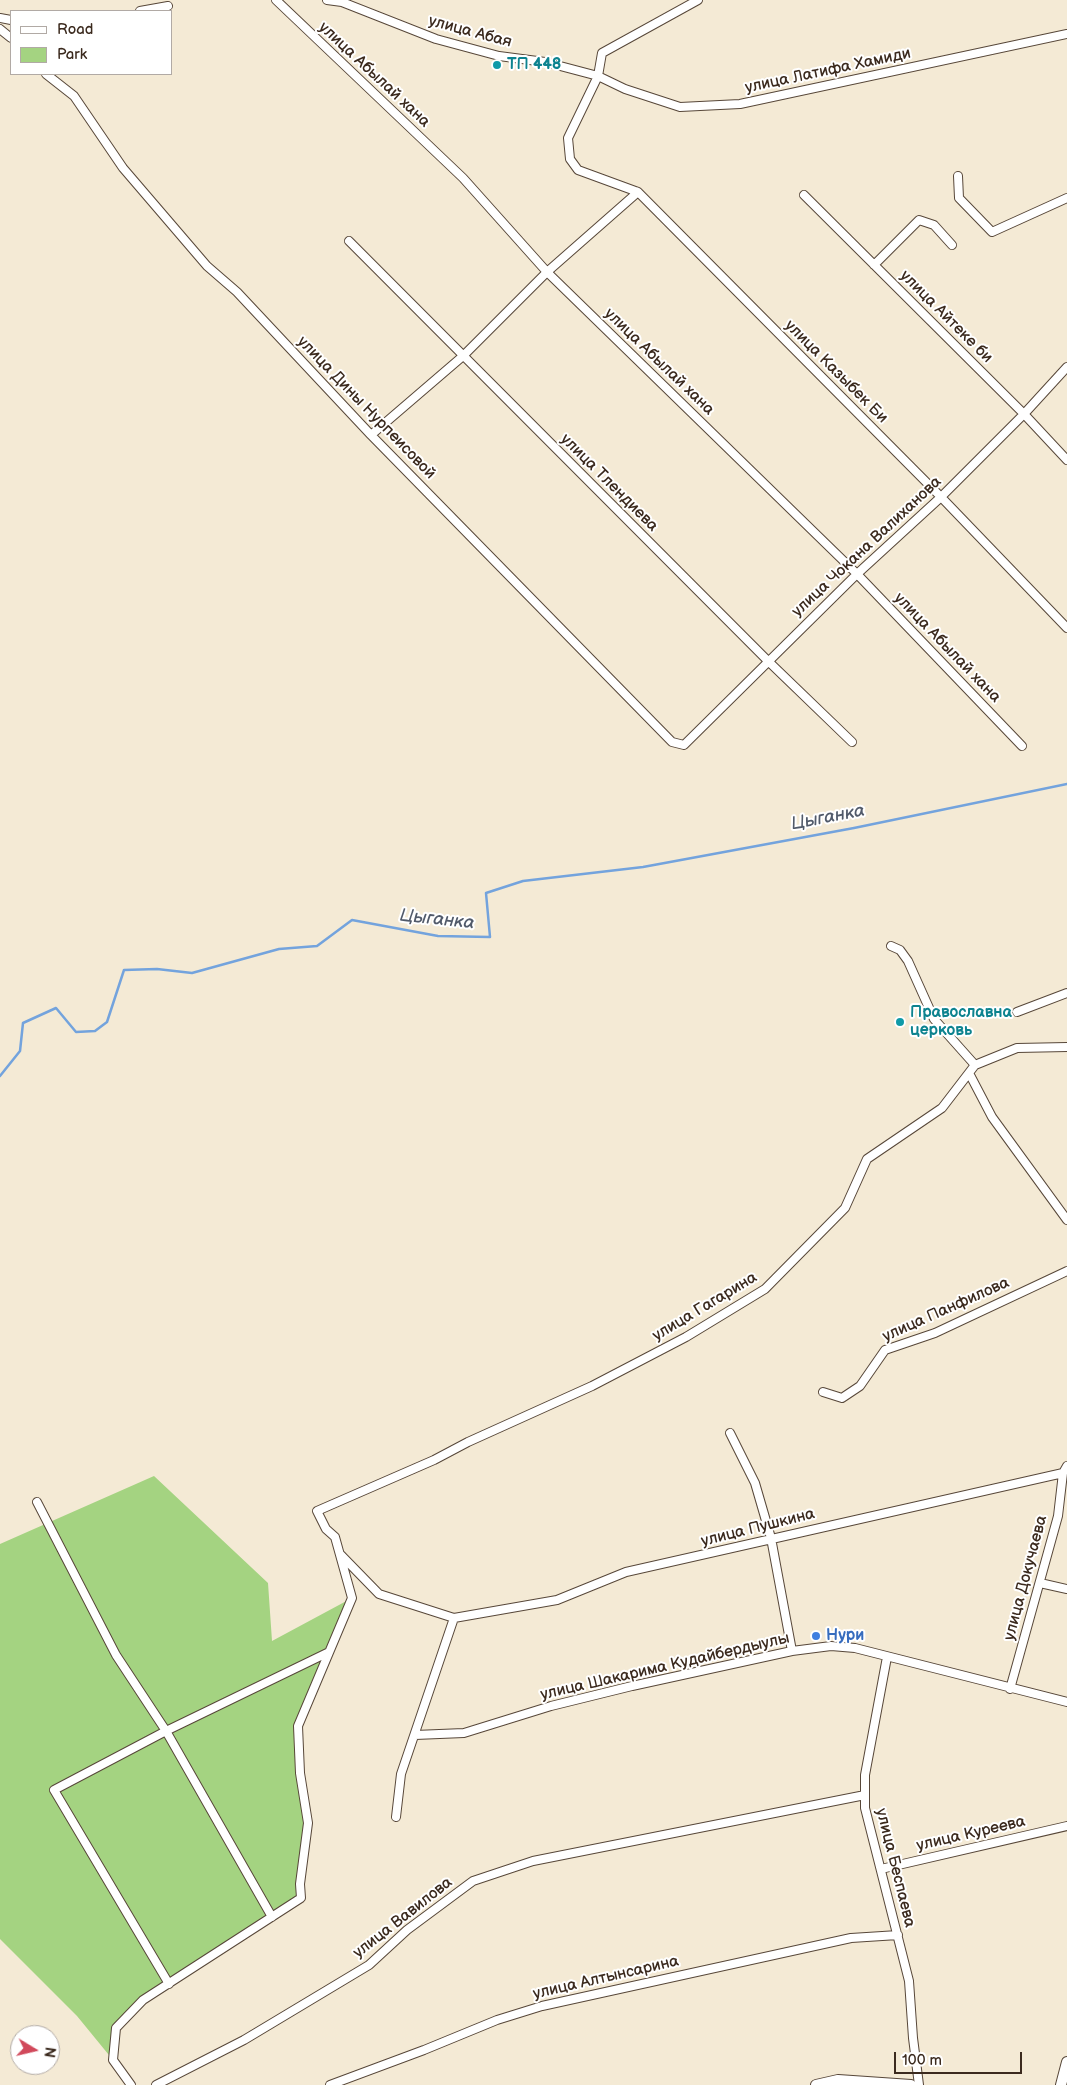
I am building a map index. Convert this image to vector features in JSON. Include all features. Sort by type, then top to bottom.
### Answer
[{"type":"street","name":"улица Абылай хана","points":[[276,0],[463,178],[547,272],[857,574],[1022,746]]},
{"type":"street","name":"улица Абая","points":[[326,0],[342,2],[436,39],[499,56],[545,62],[598,76]]},
{"type":"street","points":[[598,76],[602,53],[698,0]]},
{"type":"street","points":[[146,10],[168,6]]},
{"type":"street","points":[[0,29],[10,37]]},
{"type":"street","name":"улица Латифа Хамиди","points":[[598,76],[625,89],[680,107],[740,104],[1067,34]]},
{"type":"street","name":"улица Дины Нурпеисовой","points":[[47,75],[74,96],[123,168],[207,266],[237,292],[371,435],[672,742],[684,745]]},
{"type":"street","name":"улица Казыбек Би","points":[[598,76],[568,138],[570,159],[578,170],[638,192],[941,497],[1067,628]]},
{"type":"street","points":[[958,176],[959,198],[992,232],[1067,198]]},
{"type":"street","points":[[371,435],[463,356],[547,272],[638,192]]},
{"type":"street","name":"улица Айтеке би","points":[[804,195],[1024,414],[1067,460]]},
{"type":"street","points":[[874,265],[919,220],[934,224],[952,245]]},
{"type":"street","name":"улица Тлендиева","points":[[349,241],[768,661],[852,742]]},
{"type":"street","name":"улица Чокана Валиханова","points":[[684,745],[857,574],[941,497],[1067,368]]},
{"type":"street","points":[[890,946],[900,950],[908,961],[934,1019],[974,1065],[1017,1048],[1067,1047]]},
{"type":"street","points":[[1018,1012],[1067,993]]},
{"type":"street","name":"улица Гагарина","points":[[339,1553],[335,1538],[326,1529],[317,1510],[434,1460],[468,1442],[592,1386],[686,1337],[765,1289],[845,1208],[867,1160],[942,1108],[974,1065]]},
{"type":"street","points":[[968,1074],[992,1117],[1067,1220]]},
{"type":"street","name":"улица Панфилова","points":[[823,1392],[842,1398],[860,1386],[885,1350],[935,1333],[1067,1271]]},
{"type":"street","points":[[730,1433],[755,1483],[770,1538],[792,1651]]},
{"type":"street","name":"улица Пушкина","points":[[339,1553],[380,1594],[454,1618],[557,1600],[626,1572],[1065,1470]]},
{"type":"street","name":"улица Докучаева","points":[[1010,1689],[1058,1516],[1065,1470]]},
{"type":"street","points":[[37,1502],[116,1655],[166,1731],[272,1917]]},
{"type":"street","points":[[131,2085],[113,2060],[116,2028],[143,2000],[300,1898],[308,1823],[300,1773],[298,1726],[352,1598],[339,1553]]},
{"type":"street","points":[[1040,1583],[1067,1589]]},
{"type":"street","points":[[396,1817],[401,1774],[454,1618]]},
{"type":"street","name":"улица Шакарима Кудайбердыулы","points":[[414,1734],[464,1733],[551,1706],[792,1651],[831,1646],[855,1648],[1067,1702]]},
{"type":"street","points":[[169,1984],[54,1790],[166,1731],[328,1652]]},
{"type":"street","name":"улица Беспаева","points":[[888,1657],[865,1775],[865,1808],[909,1981],[919,2085]]},
{"type":"street","name":"улица Вавилова","points":[[156,2085],[244,2040],[369,1964],[407,1930],[473,1882],[533,1861],[865,1795]]},
{"type":"street","name":"улица Куреева","points":[[881,1869],[1067,1826]]},
{"type":"street","name":"улица Алтынсарина","points":[[330,2085],[497,2020],[542,2006],[851,1938],[898,1935]]},
{"type":"street","points":[[1061,2085],[1067,2062]]},
{"type":"street","points":[[816,2085],[838,2080],[911,2085]]},
{"type":"green space","points":[[154,1476],[268,1583],[272,1641],[352,1598],[298,1726],[308,1823],[301,1898],[143,2000],[116,2028],[113,2060],[77,2016],[0,1939],[0,1544]]},
{"type":"waterway","name":"Цыганка","points":[[0,1076],[20,1051],[23,1023],[56,1008],[76,1032],[95,1031],[107,1022],[124,970],[157,969],[192,973],[279,949],[317,946],[352,920],[438,936],[490,937],[486,893],[523,881],[643,867],[854,828],[1067,784]]},
{"type":"place","name":"ТП 448","points":[[497,65]]},
{"type":"place","name":"Православна церковь","points":[[900,1022]]},
{"type":"place","name":"Нури","points":[[816,1636]]}]
